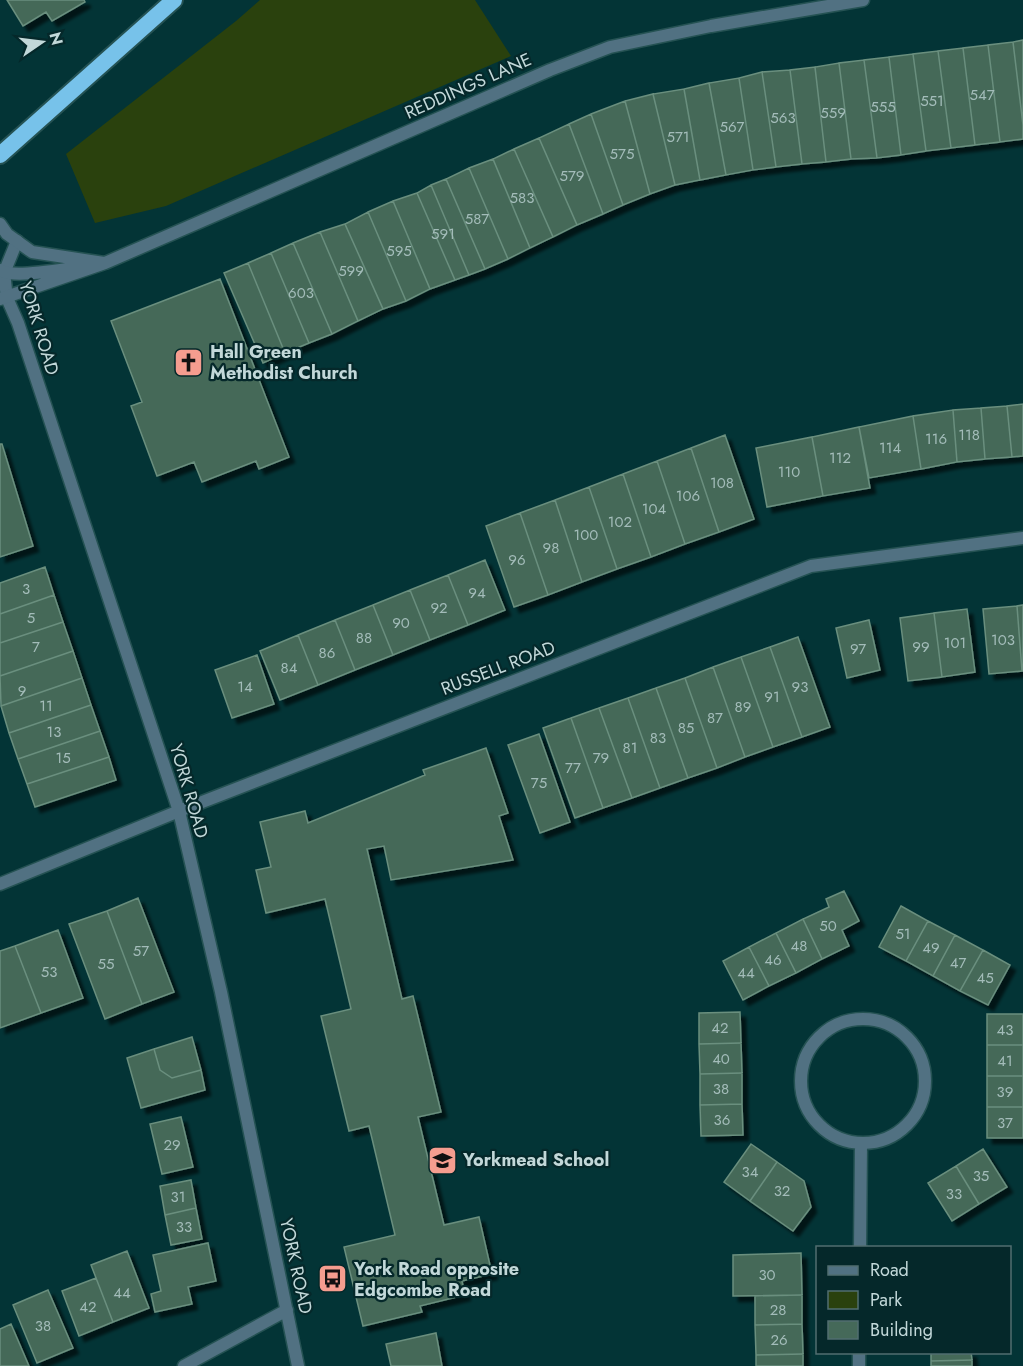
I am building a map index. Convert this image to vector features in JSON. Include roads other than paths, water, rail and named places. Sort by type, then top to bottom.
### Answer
[{"type":"highway","points":[[0,155],[174,0]]},
{"type":"street","name":"REDDINGS LANE","points":[[4,299],[105,263],[550,70],[609,47],[711,26],[864,0]]},
{"type":"street","points":[[0,224],[7,234],[32,252],[105,263]]},
{"type":"street","name":"YORK ROAD","points":[[17,241],[2,272],[4,299],[179,811],[221,992],[298,1366]]},
{"type":"street","name":"REDDINGS LANE","points":[[2,272],[29,273],[105,263]]},
{"type":"street","name":"RUSSELL ROAD","points":[[0,884],[179,811],[811,566],[1023,538]]},
{"type":"street","points":[[866,1018],[887,1023],[908,1037],[920,1055],[926,1083],[922,1104],[904,1129],[885,1140],[861,1143],[840,1139],[817,1123],[806,1105],[801,1080],[805,1058],[816,1040],[833,1026],[853,1019],[866,1018]]},
{"type":"street","points":[[860,1246],[861,1143]]},
{"type":"street","points":[[184,1366],[287,1310]]},
{"type":"place","name":"Hall Green Methodist Church","points":[[189,362]]},
{"type":"place","name":"Yorkmead School","points":[[442,1160]]},
{"type":"place","name":"York Road opposite Edgcombe Road","points":[[333,1279]]}]
